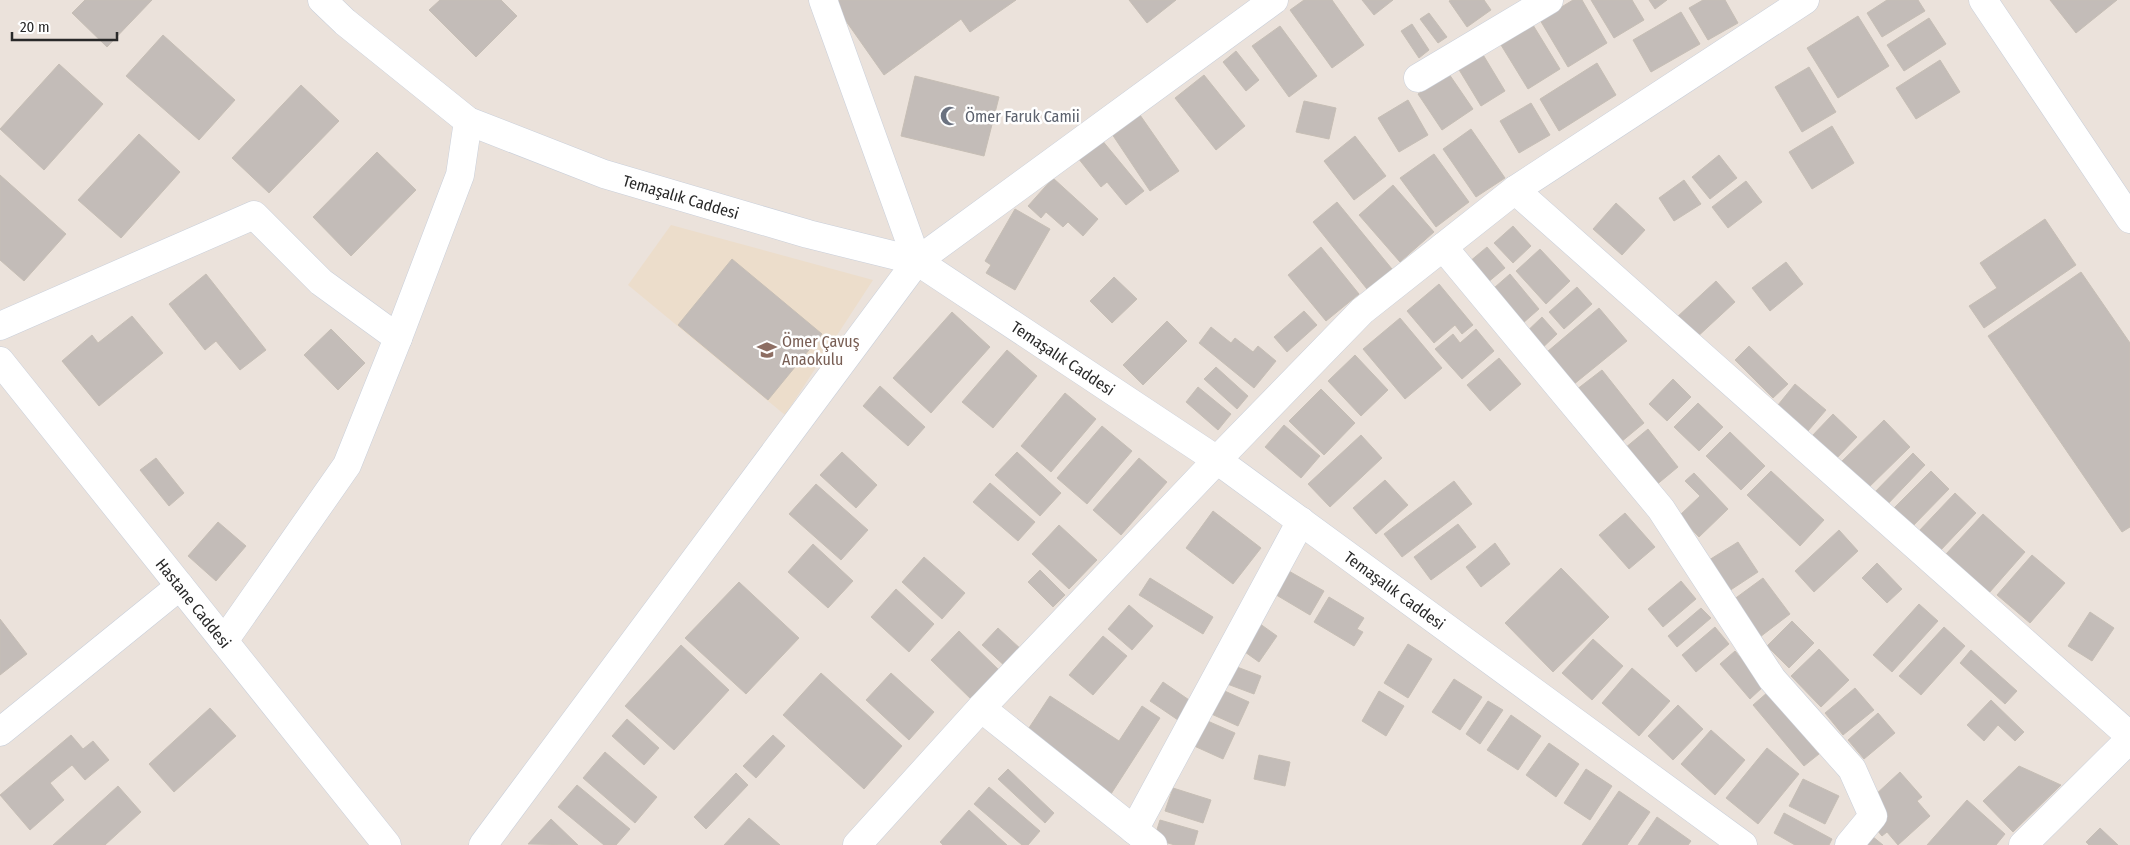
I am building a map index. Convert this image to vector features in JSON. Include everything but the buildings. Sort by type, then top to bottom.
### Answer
[{"type":"street","name":"Temaşalık Caddesi","points":[[322,0],[345,22],[468,121],[604,174],[808,234],[917,261],[1217,460],[1743,845]]},
{"type":"street","points":[[823,0],[917,261]]},
{"type":"street","points":[[483,845],[917,261],[1274,0]]},
{"type":"street","points":[[1418,78],[1549,0]]},
{"type":"street","points":[[857,845],[980,708],[1362,310],[1516,190],[1805,0]]},
{"type":"street","points":[[1983,0],[2130,219]]},
{"type":"street","points":[[224,641],[347,465],[460,176],[468,121]]},
{"type":"street","points":[[1516,190],[2130,738],[2023,845]]},
{"type":"street","points":[[0,326],[254,215],[321,282],[398,338]]},
{"type":"street","points":[[1443,247],[1661,509],[1772,679],[1852,769],[1873,816],[1849,845]]},
{"type":"street","name":"Hastane Caddesi","points":[[0,361],[387,845]]},
{"type":"street","points":[[980,708],[1143,837],[1301,521]]},
{"type":"street","points":[[0,732],[180,586]]},
{"type":"shaded area","name":"Ömer Çavuş Anaokulu","points":[[671,225],[873,280],[785,415],[628,285]]},
{"type":"place","name":"Ömer Faruk Camii","points":[[950,116]]},
{"type":"place","name":"Ömer Çavuş Anaokulu","points":[[767,350]]}]
